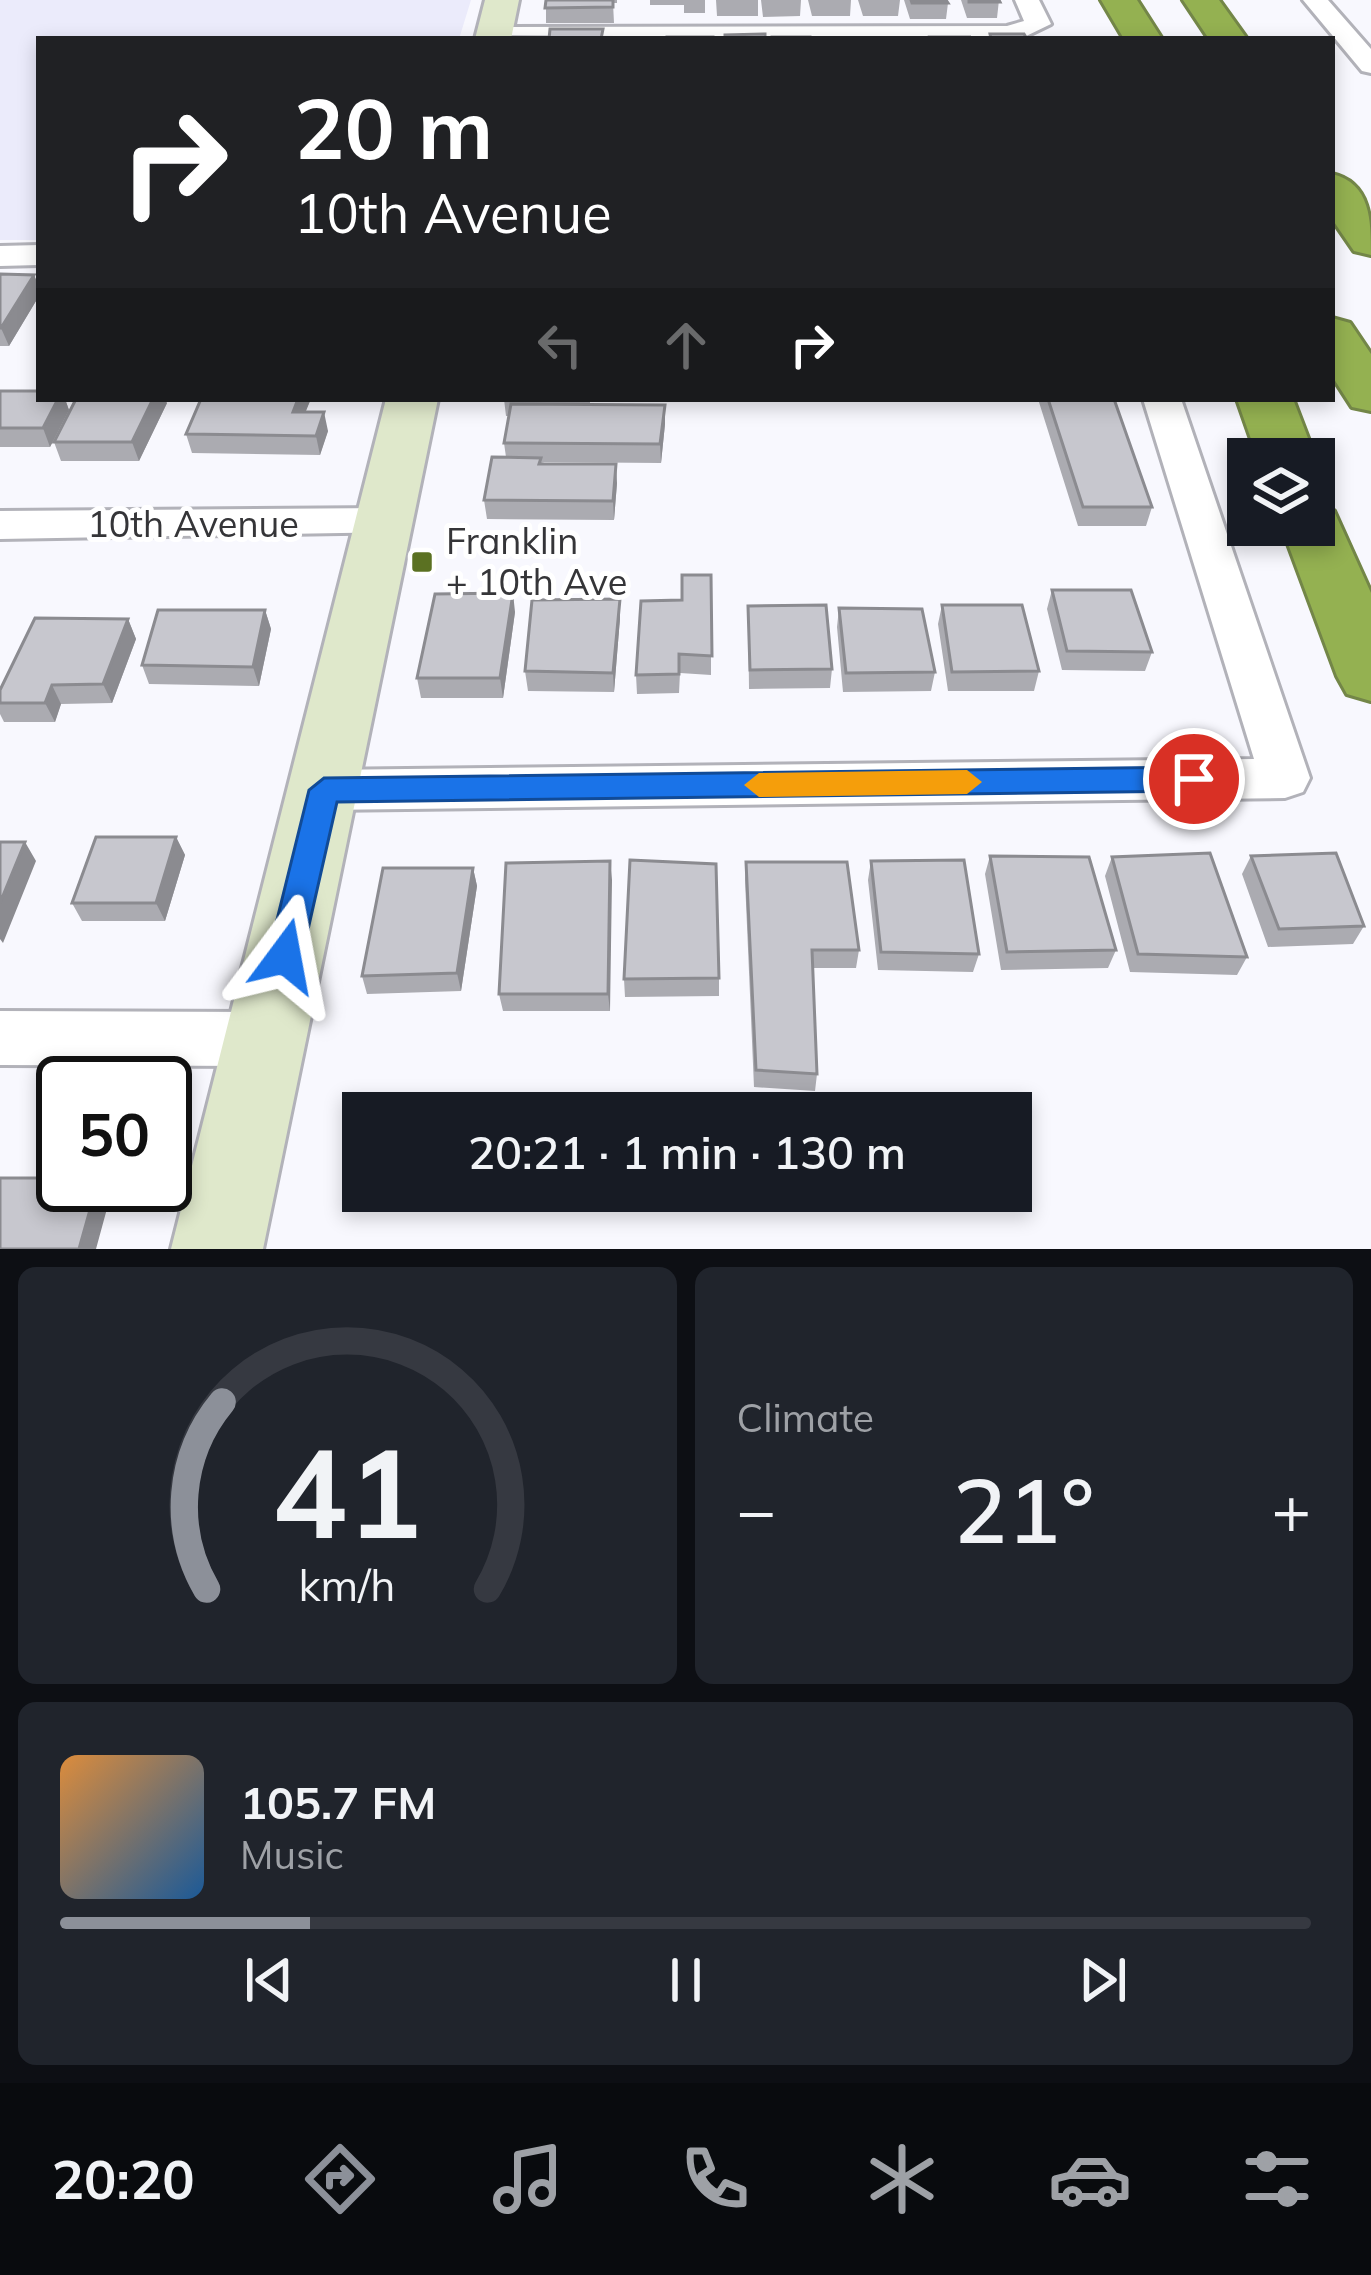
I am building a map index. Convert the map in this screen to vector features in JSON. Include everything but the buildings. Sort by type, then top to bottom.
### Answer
[{"type":"highway","points":[[1119,0],[1141,36]]},
{"type":"highway","points":[[1201,0],[1226,36]]},
{"type":"highway","points":[[1335,179],[1371,218]]},
{"type":"highway","points":[[1335,191],[1371,241]]},
{"type":"highway","points":[[1335,339],[1371,394]]},
{"type":"highway","points":[[1266,402],[1279,438]]},
{"type":"highway","points":[[1320,546],[1371,676]]},
{"type":"main road","points":[[493,36],[502,0]]},
{"type":"main road","points":[[217,1249],[411,402]]},
{"type":"street","points":[[583,36],[1033,31],[1038,24],[1027,0]]},
{"type":"street","points":[[1315,0],[1371,65]]},
{"type":"street","points":[[1342,32],[1371,32]]},
{"type":"street","points":[[0,256],[36,255]]},
{"type":"street","points":[[324,790],[1286,778],[1163,402]]},
{"type":"street","name":"10th Avenue","points":[[0,525],[385,522]]},
{"type":"street","points":[[0,1038],[266,1039]]},
{"type":"shaded area","points":[[0,0],[471,0],[460,36],[36,36],[36,240],[0,240]]},
{"type":"slow traffic","points":[[759,785],[967,782]]},
{"type":"place","name":"Franklin + 10th Ave","points":[[422,562]]},
{"type":"route","points":[[285,956],[324,790],[1194,779]]}]
